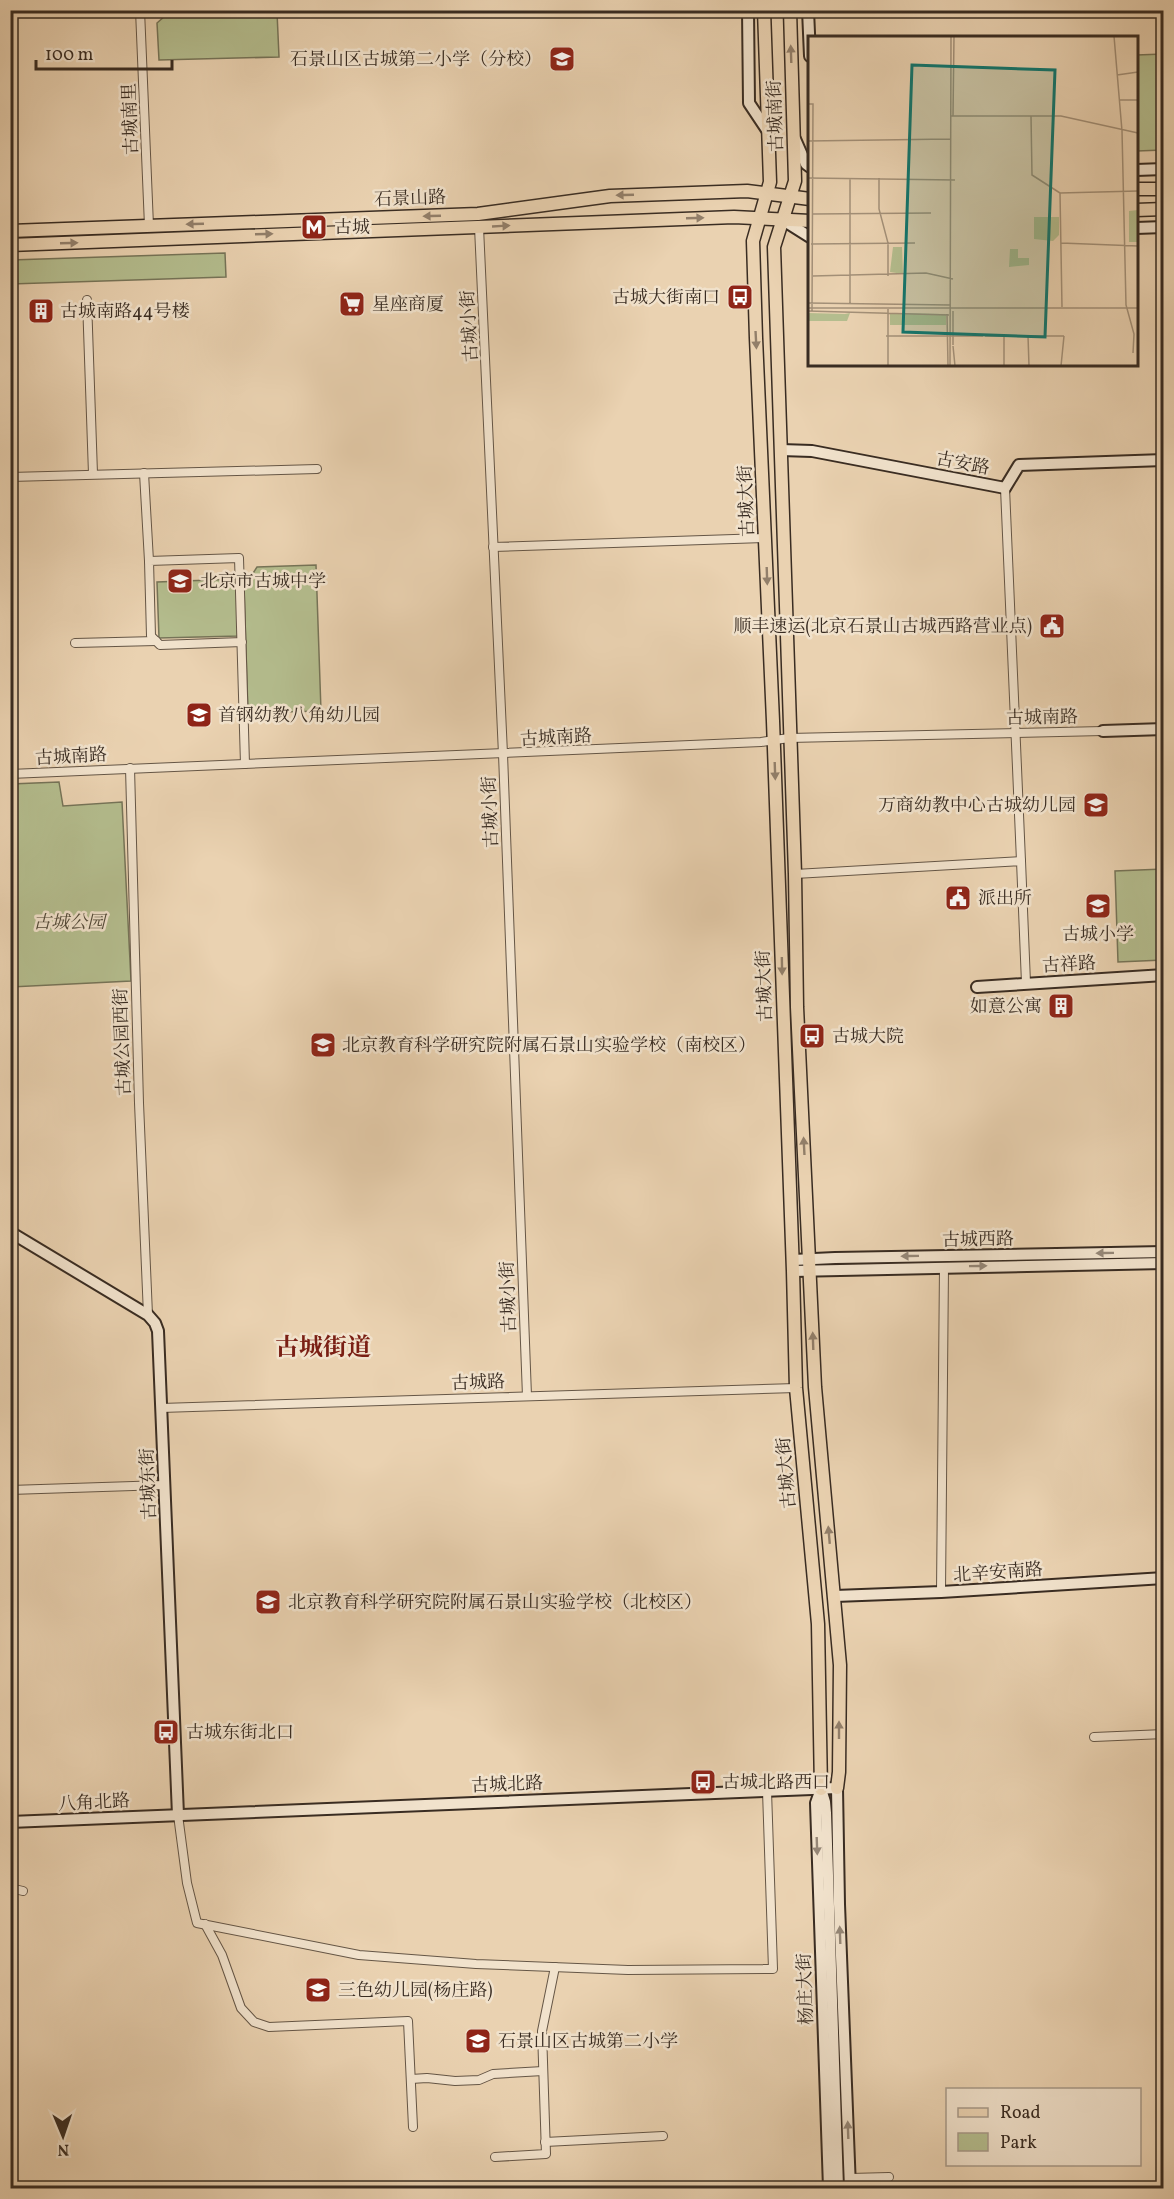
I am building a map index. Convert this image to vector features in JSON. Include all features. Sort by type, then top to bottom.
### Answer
[{"type":"main road","name":"古城南街","points":[[759,219],[770,182],[764,10]]},
{"type":"main road","name":"古城南街","points":[[783,220],[795,181],[790,10]]},
{"type":"main road","points":[[1138,189],[1164,189]]},
{"type":"main road","name":"石景山路","points":[[10,231],[478,214],[610,196],[747,191],[808,198]]},
{"type":"main road","points":[[1138,210],[1164,209]]},
{"type":"main road","name":"石景山路","points":[[10,245],[734,217],[783,220]]},
{"type":"main road","name":"古城大街","points":[[759,219],[753,241],[756,338],[796,1388],[818,1624],[821,1788]]},
{"type":"main road","points":[[783,220],[808,221]]},
{"type":"main road","name":"古城大街","points":[[783,220],[774,247],[795,874],[797,1007],[815,1387],[840,1665],[837,1788]]},
{"type":"street","name":"古城南里","points":[[140,10],[149,226]]},
{"type":"street","points":[[748,10],[749,103],[767,130]]},
{"type":"street","points":[[808,10],[809,36]]},
{"type":"street","points":[[793,135],[808,166]]},
{"type":"street","points":[[1138,170],[1164,169]]},
{"type":"street","points":[[783,220],[808,236]]},
{"type":"street","name":"古城小街","points":[[479,227],[494,547],[527,1396]]},
{"type":"street","points":[[1138,228],[1164,227]]},
{"type":"street","points":[[87,300],[93,474]]},
{"type":"street","name":"古安路","points":[[781,450],[812,451],[1005,488],[1019,465],[1164,460]]},
{"type":"street","points":[[10,477],[317,469]]},
{"type":"street","points":[[144,472],[152,636],[160,645],[242,642]]},
{"type":"street","points":[[1005,488],[1026,983]]},
{"type":"street","points":[[494,547],[765,538]]},
{"type":"street","points":[[149,561],[238,558],[245,764]]},
{"type":"street","points":[[75,643],[156,641]]},
{"type":"street","points":[[1103,731],[1164,729]]},
{"type":"street","name":"古城南路","points":[[10,774],[502,754],[761,742],[789,738],[1103,731]]},
{"type":"street","name":"古城公园西街","points":[[130,768],[139,1103],[148,1315]]},
{"type":"street","points":[[795,874],[1021,861]]},
{"type":"street","name":"古祥路","points":[[977,987],[1164,975]]},
{"type":"street","points":[[10,1232],[148,1315]]},
{"type":"street","name":"古城西路","points":[[793,1265],[1164,1252]]},
{"type":"street","name":"古城西路","points":[[810,1264],[944,1267],[1164,1263]]},
{"type":"street","points":[[941,1592],[944,1267]]},
{"type":"street","name":"古城东街","points":[[148,1315],[158,1331],[178,1815]]},
{"type":"street","name":"古城路","points":[[161,1408],[796,1388]]},
{"type":"street","points":[[10,1490],[164,1485]]},
{"type":"street","name":"北辛安南路","points":[[835,1596],[1164,1578]]},
{"type":"street","points":[[1094,1737],[1164,1734]]},
{"type":"street","points":[[821,1788],[826,1813],[838,2188]]},
{"type":"street","name":"杨庄大街","points":[[821,1788],[816,1803],[829,2188]]},
{"type":"street","name":"古城北路","points":[[178,1815],[837,1788]]},
{"type":"street","name":"杨庄大街","points":[[837,1788],[839,1904],[850,2183]]},
{"type":"street","points":[[178,1815],[187,1883],[197,1923],[309,1947],[360,1955],[476,1964],[628,1970],[773,1969],[767,1791]]},
{"type":"street","name":"八角北路","points":[[10,1822],[178,1815]]},
{"type":"street","points":[[10,1888],[23,1891]]},
{"type":"street","points":[[205,1924],[222,1955],[242,2008],[254,2022],[269,2027],[408,2021],[413,2127]]},
{"type":"street","points":[[495,2157],[546,2154],[542,2031],[555,1967]]},
{"type":"street","points":[[411,2079],[480,2080],[494,2074],[543,2071]]},
{"type":"street","points":[[545,2142],[663,2136]]},
{"type":"street","points":[[850,2183],[889,2177]]},
{"type":"green space","points":[[277,12],[279,57],[159,60],[157,23],[165,16]]},
{"type":"green space","points":[[1163,54],[1163,150],[1138,151],[1138,55]]},
{"type":"green space","points":[[225,253],[226,277],[11,284],[11,260]]},
{"type":"green space","points":[[316,565],[321,711],[248,713],[244,587],[257,567]]},
{"type":"green space","points":[[238,579],[239,636],[159,638],[157,582]]},
{"type":"green space","name":"古城公园","points":[[59,782],[63,806],[122,802],[131,981],[11,987],[11,784]]},
{"type":"green space","points":[[1163,869],[1163,960],[1118,962],[1115,871]]},
{"type":"place","name":"石景山区古城第二小学（分校）","points":[[562,59]]},
{"type":"place","name":"古城","points":[[314,227]]},
{"type":"place","name":"古城大街南口","points":[[740,297]]},
{"type":"place","name":"星座商厦","points":[[352,304]]},
{"type":"place","name":"古城南路44号楼","points":[[41,311]]},
{"type":"place","name":"北京市古城中学","points":[[180,581]]},
{"type":"place","name":"顺丰速运(北京石景山古城西路营业点)","points":[[1052,626]]},
{"type":"place","name":"首钢幼教八角幼儿园","points":[[199,715]]},
{"type":"place","name":"万商幼教中心古城幼儿园","points":[[1096,805]]},
{"type":"place","name":"派出所","points":[[958,898]]},
{"type":"place","name":"古城小学","points":[[1098,906]]},
{"type":"place","name":"如意公寓","points":[[1061,1006]]},
{"type":"place","name":"古城大院","points":[[812,1036]]},
{"type":"place","name":"北京教育科学研究院附属石景山实验学校（南校区）","points":[[323,1045]]},
{"type":"place","name":"北京教育科学研究院附属石景山实验学校（北校区）","points":[[268,1602]]},
{"type":"place","name":"古城东街北口","points":[[166,1732]]},
{"type":"place","name":"古城北路西口","points":[[703,1782]]},
{"type":"place","name":"三色幼儿园(杨庄路)","points":[[318,1990]]},
{"type":"place","name":"石景山区古城第二小学","points":[[478,2041]]},
{"type":"district","name":"古城街道","points":[[323,1347]]}]
